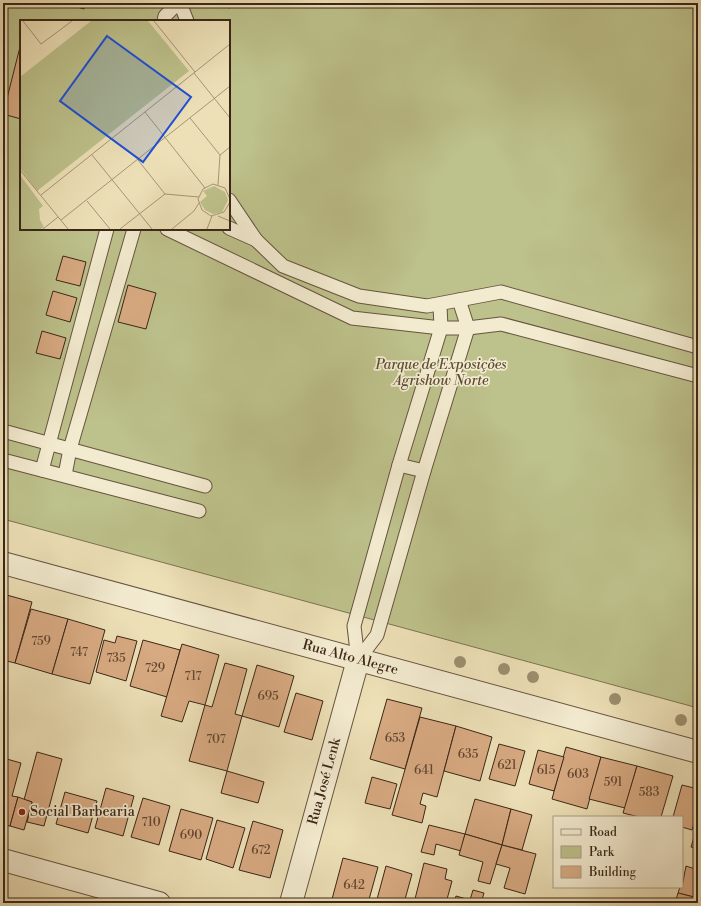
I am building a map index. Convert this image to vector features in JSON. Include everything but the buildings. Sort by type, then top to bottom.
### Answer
[{"type":"street","name":"Rua Alto Alegre","points":[[3,563],[698,752]]},
{"type":"street","name":"Rua José Lenk","points":[[291,903],[358,660]]},
{"type":"street","points":[[3,860],[159,903]]},
{"type":"lane","points":[[164,20],[165,16],[179,3],[187,20]]},
{"type":"lane","points":[[230,201],[256,240],[282,266],[359,296],[426,306],[440,305],[500,292],[698,347]]},
{"type":"lane","points":[[230,228],[256,240]]},
{"type":"lane","points":[[42,470],[107,230]]},
{"type":"lane","points":[[65,475],[70,449],[134,230]]},
{"type":"lane","points":[[169,230],[352,318],[441,328],[468,328],[500,324],[698,376]]},
{"type":"lane","points":[[358,660],[377,634],[424,471],[468,328],[459,300]]},
{"type":"lane","points":[[358,660],[354,626],[399,465],[441,328],[440,305]]},
{"type":"lane","points":[[3,431],[205,486]]},
{"type":"lane","points":[[3,460],[200,511]]},
{"type":"lane","points":[[399,465],[424,471]]},
{"type":"green space","name":"Parque de Exposições Agrishow Norte","points":[[3,3],[698,3],[698,708],[3,519]]},
{"type":"place","name":"Social Barbearia","points":[[22,812]]}]
